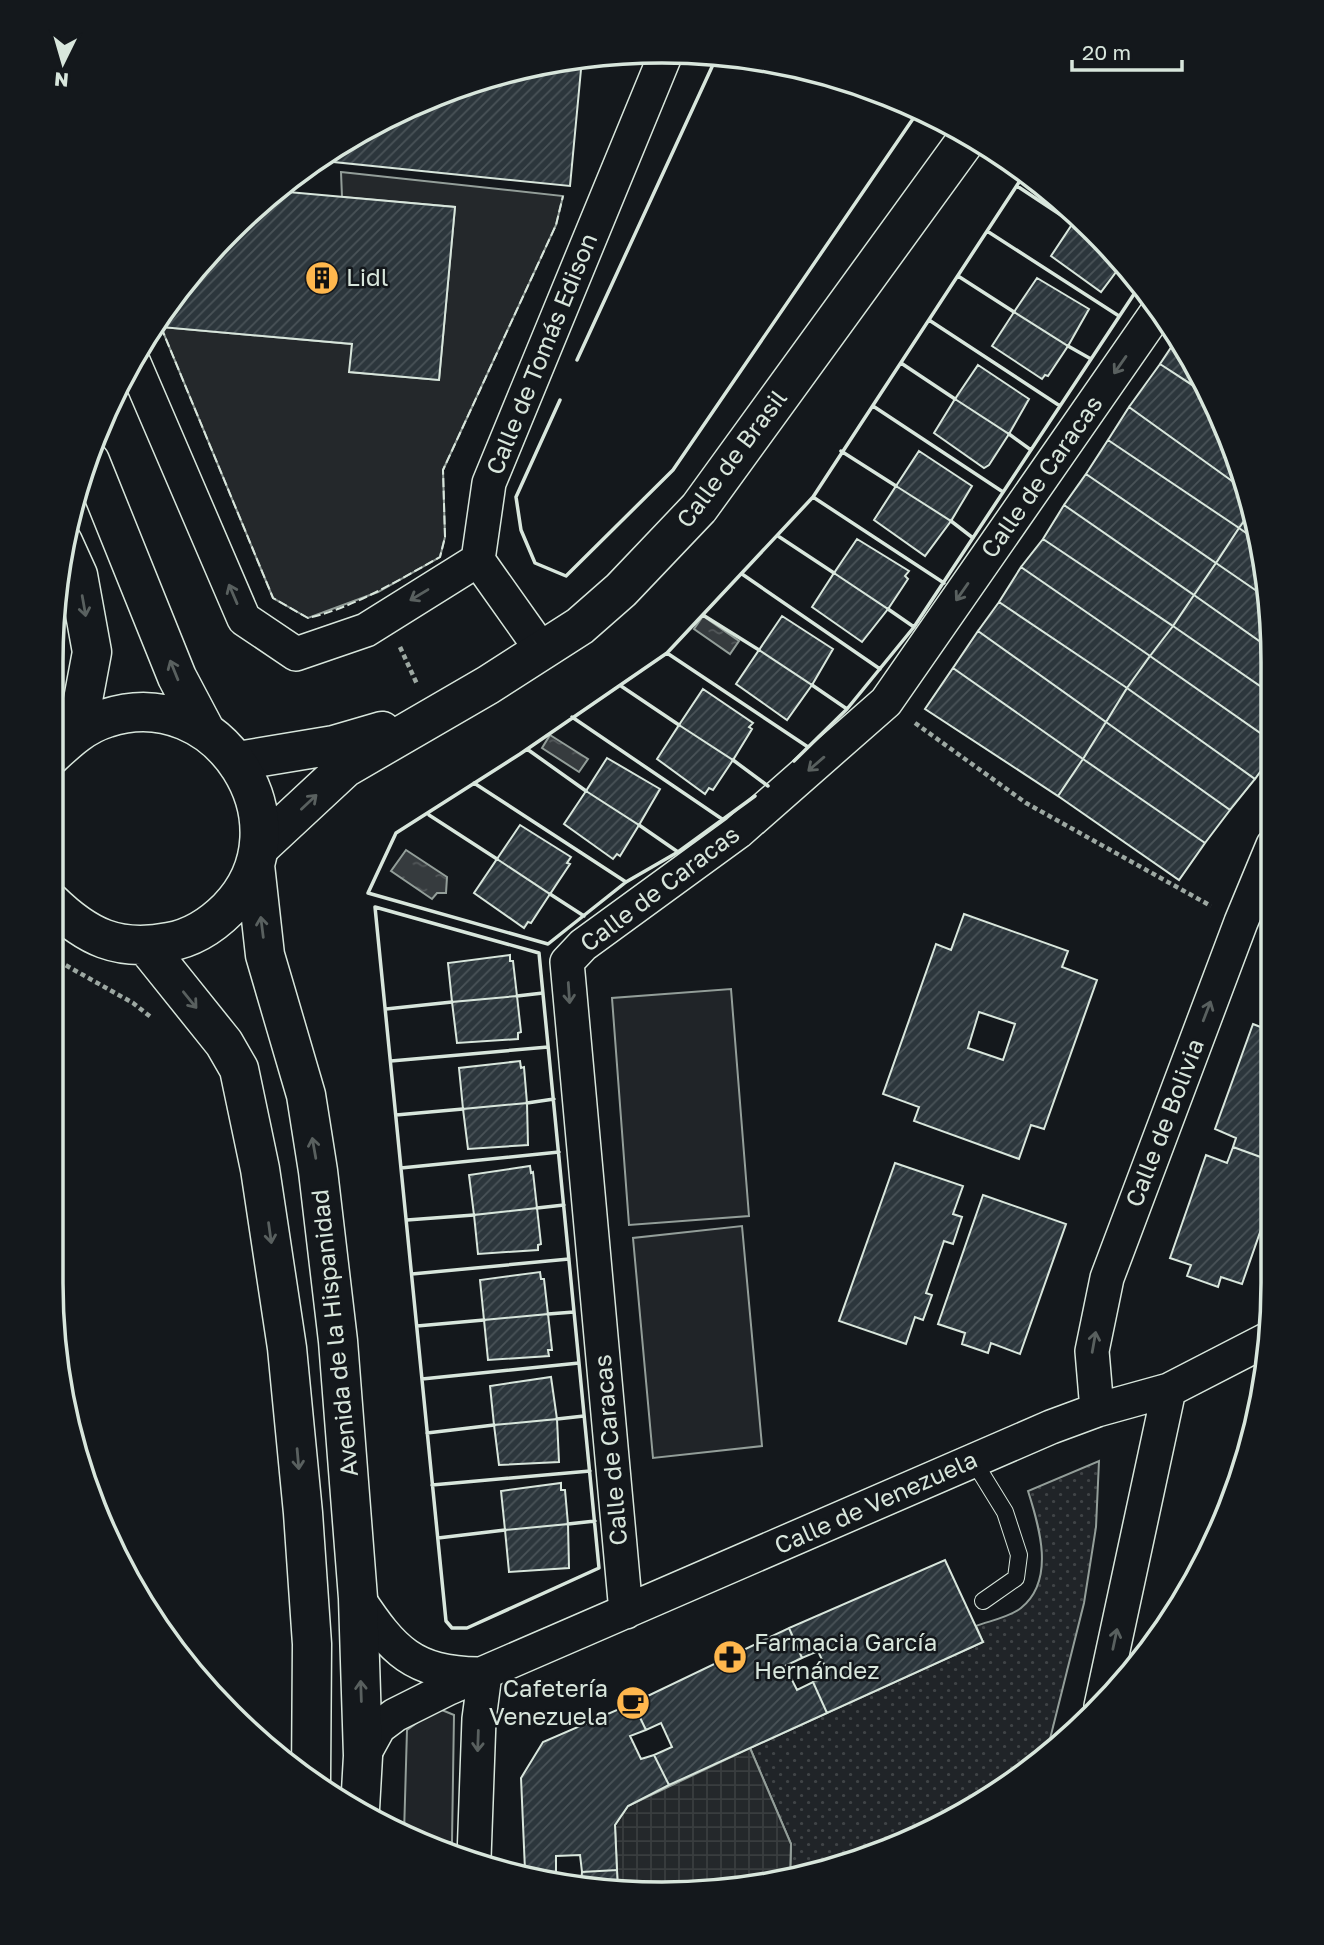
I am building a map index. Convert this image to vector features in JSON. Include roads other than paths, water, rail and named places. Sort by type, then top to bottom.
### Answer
[{"type":"main road","name":"Calle de Brasil","points":[[257,857],[345,768],[488,685],[580,626],[621,590],[699,508],[963,144]]},
{"type":"main road","points":[[94,471],[177,677],[205,730],[238,761]]},
{"type":"main road","points":[[64,744],[92,652],[78,575],[72,562]]},
{"type":"main road","points":[[64,744],[108,718],[141,712],[174,717],[205,730]]},
{"type":"main road","name":"Calle de Brasil","points":[[238,761],[334,745],[431,717]]},
{"type":"main road","name":"Avenida de la Hispanidad","points":[[238,761],[257,803],[257,857],[265,954],[306,1095],[318,1171],[338,1341],[358,1598],[363,1756],[360,1801]]},
{"type":"main road","points":[[63,914],[75,926],[109,942],[147,947],[182,940],[214,923],[239,897],[257,857]]},
{"type":"main road","name":"Avenida de la Hispanidad","points":[[147,947],[224,1043],[239,1069],[260,1169],[287,1348],[303,1513],[312,1644],[311,1768]]},
{"type":"street","name":"Calle de Tomás Edison","points":[[478,560],[489,483],[662,63]]},
{"type":"street","name":"Calle de Caracas","points":[[626,1612],[566,962],[583,945],[738,832],[886,702],[1152,318]]},
{"type":"street","points":[[138,372],[244,619],[296,654],[366,630],[386,615],[478,560],[541,649]]},
{"type":"street","name":"Calle de Bolivia","points":[[1097,1410],[1092,1351],[1107,1278],[1261,874]]},
{"type":"street","name":"Calle de Venezuela","points":[[363,1756],[379,1727],[395,1715],[972,1460],[1097,1410],[1169,1390],[1258,1344]]},
{"type":"street","points":[[1105,1685],[1169,1390]]},
{"type":"street","name":"Calle de Venezuela","points":[[358,1598],[383,1635],[415,1663],[454,1674],[485,1674]]},
{"type":"street","points":[[474,1852],[479,1719],[485,1674]]},
{"type":"lane","points":[[972,1460],[1005,1512],[1020,1555],[1016,1578],[983,1601]]},
{"type":"water","points":[[703,616],[739,641],[730,654],[694,629]]},
{"type":"water","points":[[550,735],[588,759],[579,772],[542,748]]},
{"type":"water","points":[[406,850],[447,877],[446,893],[437,893],[432,899],[391,871]]},
{"type":"place","name":"Lidl","points":[[322,278]]},
{"type":"place","name":"Farmacia García Hernández","points":[[730,1657]]},
{"type":"place","name":"Cafetería Venezuela","points":[[633,1703]]}]
